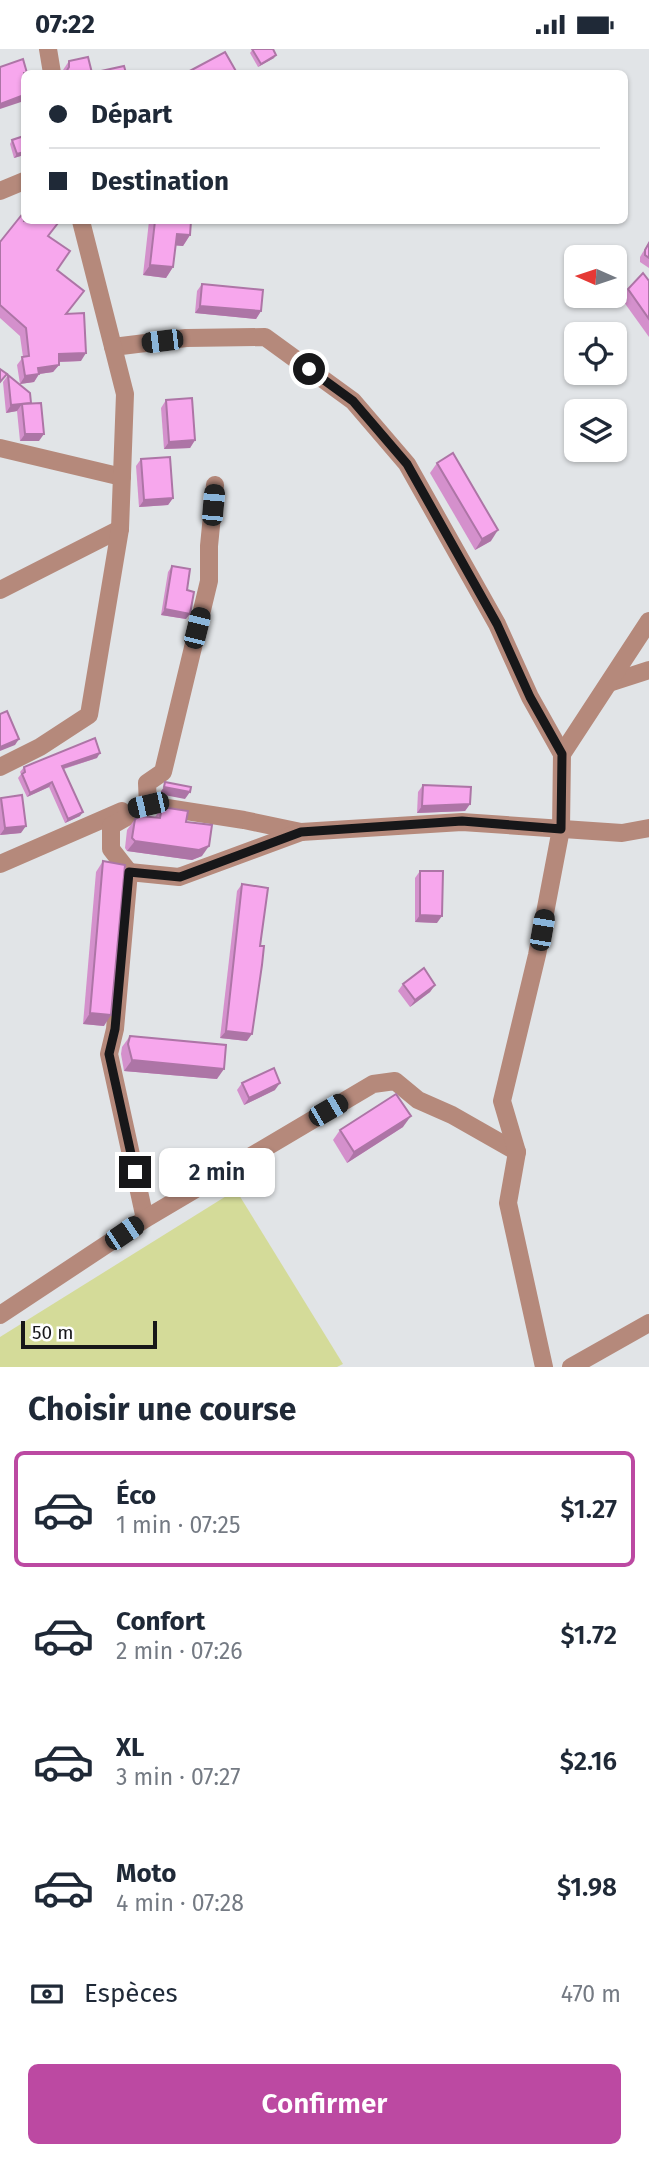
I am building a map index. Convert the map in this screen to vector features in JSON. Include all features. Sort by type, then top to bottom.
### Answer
[{"type":"street","points":[[48,49],[52,70]]},
{"type":"street","points":[[0,191],[21,182]]},
{"type":"street","points":[[0,767],[40,747],[89,715],[120,529],[125,394],[82,224]]},
{"type":"street","points":[[113,347],[186,338],[265,337],[353,401],[407,464],[497,624],[530,697],[562,754],[561,829],[537,955],[502,1101],[517,1152],[508,1203],[544,1367]]},
{"type":"street","points":[[0,449],[122,477]]},
{"type":"street","points":[[148,805],[147,783],[163,772],[209,581],[209,546],[215,485]]},
{"type":"street","points":[[0,590],[120,529]]},
{"type":"street","points":[[562,754],[649,621]]},
{"type":"street","points":[[609,683],[649,670]]},
{"type":"street","points":[[145,1219],[109,1054],[115,1029],[129,872],[111,849],[111,826],[148,805]]},
{"type":"street","points":[[0,864],[116,813],[148,805],[301,832],[462,821],[622,833],[649,828]]},
{"type":"street","points":[[129,872],[180,877],[301,832]]},
{"type":"street","points":[[0,1315],[145,1219],[373,1084],[395,1081],[418,1100],[453,1115],[517,1152]]},
{"type":"street","points":[[571,1367],[649,1323]]},
{"type":"green space","points":[[236,1190],[343,1364],[337,1367],[0,1367],[0,1337]]},
{"type":"building","points":[[252,49],[273,49],[276,55],[261,64]]},
{"type":"building","points":[[225,52],[235,70],[192,70]]},
{"type":"building","points":[[88,57],[91,70],[67,70],[69,61]]},
{"type":"building","points":[[23,59],[26,70],[21,70],[21,96],[0,104],[0,67]]},
{"type":"building","points":[[124,66],[125,70],[106,70]]},
{"type":"building","points":[[21,137],[21,153],[17,154],[12,140]]},
{"type":"building","points":[[21,216],[21,224],[57,224],[48,236],[70,251],[57,270],[84,291],[66,314],[84,313],[86,353],[59,354],[59,365],[38,368],[39,374],[25,376],[22,357],[29,356],[26,328],[0,305],[0,242]]},
{"type":"building","points":[[155,224],[191,224],[190,235],[177,234],[173,267],[150,265]]},
{"type":"building","points":[[649,243],[649,258],[645,255],[645,250]]},
{"type":"building","points":[[643,273],[649,281],[649,319],[628,289]]},
{"type":"building","points":[[202,284],[263,290],[261,311],[200,306]]},
{"type":"building","points":[[0,369],[7,374],[0,382]]},
{"type":"building","points":[[8,375],[30,393],[31,403],[11,405]]},
{"type":"building","points":[[192,398],[195,440],[169,442],[166,400]]},
{"type":"building","points":[[41,403],[44,434],[25,434],[22,404]]},
{"type":"building","points":[[453,453],[498,530],[482,539],[437,463]]},
{"type":"building","points":[[170,457],[173,498],[144,500],[141,459]]},
{"type":"building","points":[[172,566],[190,569],[187,590],[194,592],[190,614],[165,609]]},
{"type":"building","points":[[7,711],[19,739],[0,747],[0,714]]},
{"type":"building","points":[[95,738],[100,753],[62,766],[83,812],[68,819],[52,782],[30,793],[22,774],[25,772],[24,767]]},
{"type":"building","points":[[165,782],[191,787],[190,792],[164,787]]},
{"type":"building","points":[[423,785],[471,787],[470,804],[422,806]]},
{"type":"building","points":[[22,795],[26,826],[5,828],[1,798]]},
{"type":"building","points":[[162,807],[188,811],[186,822],[212,825],[209,846],[199,850],[135,841],[132,838],[135,819],[141,816],[160,818]]},
{"type":"building","points":[[103,861],[125,865],[111,1015],[90,1013]]},
{"type":"building","points":[[420,871],[443,871],[442,916],[420,915]]},
{"type":"building","points":[[242,884],[268,888],[260,946],[264,946],[262,965],[252,1034],[226,1031]]},
{"type":"building","points":[[424,968],[435,985],[415,1000],[403,984]]},
{"type":"building","points":[[130,1036],[226,1045],[224,1069],[132,1060],[128,1044]]},
{"type":"building","points":[[274,1068],[280,1083],[249,1098],[242,1083]]},
{"type":"building","points":[[396,1094],[411,1116],[354,1152],[340,1130]]},
{"type":"route","points":[[135,1172],[109,1054],[115,1029],[129,872],[180,877],[301,832],[462,821],[561,829],[562,754],[530,697],[497,624],[407,464],[353,401],[309,369]]}]
